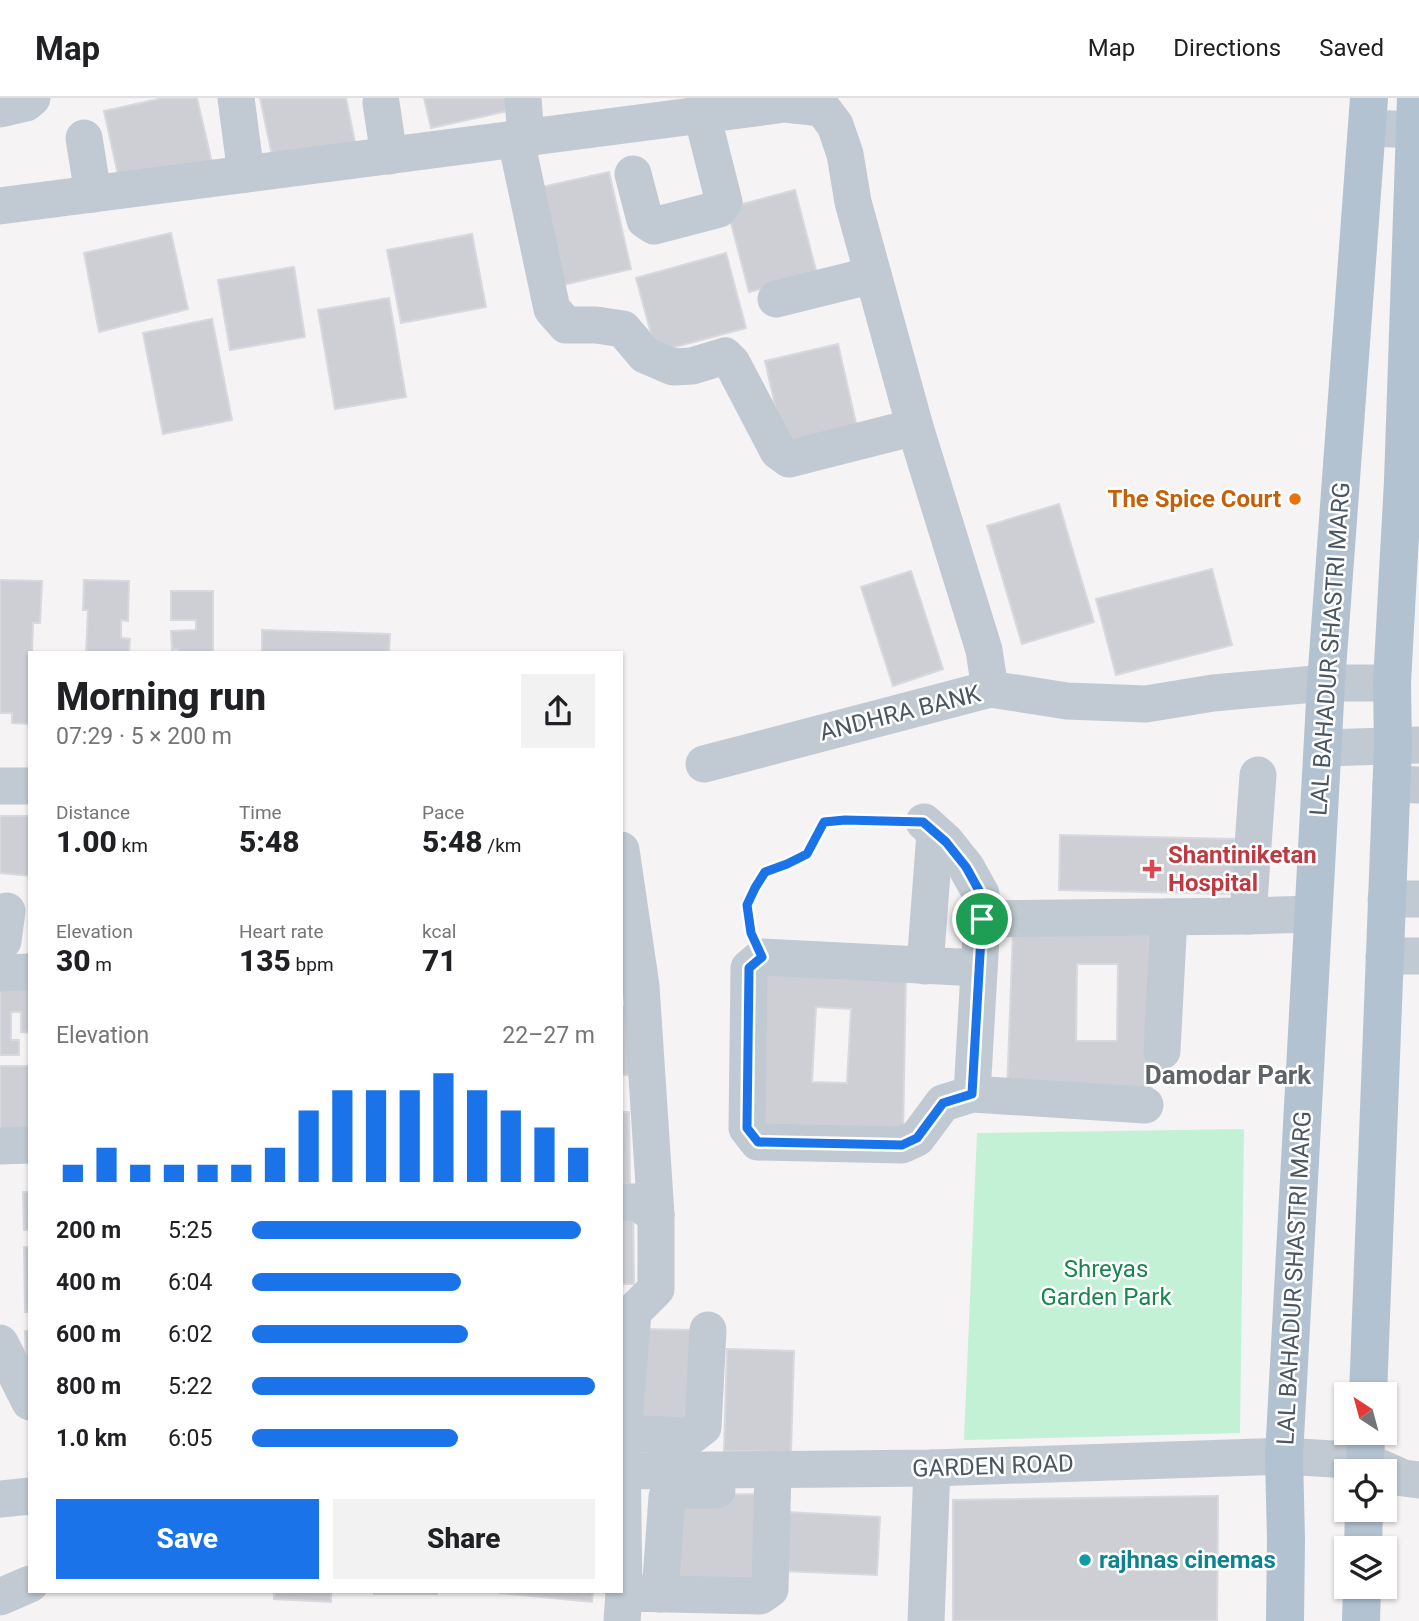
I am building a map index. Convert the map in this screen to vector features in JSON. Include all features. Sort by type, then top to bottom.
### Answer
[{"type":"main road","name":"LAL BAHADUR SHASTRI MARG","points":[[1285,1621],[1284,1456],[1313,914],[1326,683],[1368,113]]},
{"type":"main road","points":[[1368,1382],[1402,956],[1406,745],[1392,683],[1411,482],[1417,120]]},
{"type":"main road","points":[[1361,1621],[1362,1599]]},
{"type":"street","points":[[0,109],[26,103],[32,98]]},
{"type":"street","points":[[236,98],[246,174]]},
{"type":"street","points":[[523,98],[521,139],[552,309],[566,325],[596,325],[623,329],[645,355],[673,367],[692,366],[724,356],[732,363],[778,451],[789,459],[915,426]]},
{"type":"street","points":[[381,103],[389,156]]},
{"type":"street","points":[[0,205],[702,115],[737,104],[785,104],[822,108],[835,125],[845,154],[853,202],[915,426],[984,650],[990,690]]},
{"type":"street","points":[[1368,113],[1417,120]]},
{"type":"street","points":[[633,174],[645,220],[654,226],[719,209],[724,201],[702,115]]},
{"type":"street","points":[[84,138],[93,194]]},
{"type":"street","points":[[776,299],[873,275]]},
{"type":"street","name":"ANDHRA BANK","points":[[704,764],[990,690],[1067,701],[1146,704],[1213,693],[1326,683],[1392,683]]},
{"type":"street","points":[[1323,748],[1406,745]]},
{"type":"street","points":[[1248,916],[1258,775]]},
{"type":"street","points":[[929,827],[946,842],[966,867],[981,894],[982,919],[972,1094]]},
{"type":"street","points":[[925,966],[929,827]]},
{"type":"street","points":[[623,877],[635,1097],[656,1215],[656,1289],[636,1296],[623,1422]]},
{"type":"street","points":[[982,919],[1313,914]]},
{"type":"street","points":[[1163,1051],[1169,917]]},
{"type":"street","points":[[8,942],[28,969]]},
{"type":"street","points":[[979,968],[762,957],[749,968],[747,1128],[758,1142],[902,1145],[917,1138],[943,1103],[972,1094],[1145,1105]]},
{"type":"street","points":[[0,1146],[28,1145]]},
{"type":"street","points":[[623,1202],[636,1202],[656,1215]]},
{"type":"street","points":[[623,1433],[691,1436],[703,1427],[708,1331]]},
{"type":"street","points":[[0,1343],[28,1398]]},
{"type":"street","points":[[1365,1455],[1403,1478],[1419,1480]]},
{"type":"street","name":"GARDEN ROAD","points":[[623,1471],[773,1479],[932,1468],[1365,1455]]},
{"type":"street","points":[[926,1621],[932,1468]]},
{"type":"street","points":[[0,1476],[28,1477]]},
{"type":"street","points":[[623,1607],[660,1594],[760,1596],[770,1589],[773,1479],[675,1490],[667,1497],[660,1594]]},
{"type":"street","points":[[0,1499],[28,1496]]},
{"type":"street","points":[[0,1597],[28,1585]]},
{"type":"path","points":[[762,957],[751,933],[747,905],[765,872],[807,854],[824,822],[845,820],[929,827]]},
{"type":"green space","name":"Shreyas Garden Park","points":[[1244,1129],[1240,1433],[964,1440],[977,1133]]},
{"type":"building","points":[[163,98],[197,98],[212,163],[120,184],[104,111]]},
{"type":"building","points":[[260,98],[346,98],[356,147],[274,165]]},
{"type":"building","points":[[424,98],[518,98],[521,108],[431,128]]},
{"type":"building","points":[[609,172],[631,269],[563,285],[542,187]]},
{"type":"building","points":[[795,190],[817,274],[749,292],[727,208]]},
{"type":"building","points":[[171,233],[188,309],[99,332],[84,253]]},
{"type":"building","points":[[472,234],[486,307],[401,323],[387,250]]},
{"type":"building","points":[[726,253],[746,328],[656,352],[636,278]]},
{"type":"building","points":[[294,267],[305,337],[230,350],[218,280]]},
{"type":"building","points":[[389,298],[406,397],[335,409],[318,310]]},
{"type":"building","points":[[212,319],[232,420],[163,434],[143,333]]},
{"type":"building","points":[[838,344],[858,432],[785,449],[765,361]]},
{"type":"building","points":[[1059,504],[1094,622],[1022,644],[987,526]]},
{"type":"building","points":[[1212,569],[1232,645],[1116,675],[1096,599]]},
{"type":"building","points":[[911,571],[943,669],[893,686],[861,587]]},
{"type":"building","points":[[0,580],[42,581],[40,623],[33,623],[32,651],[28,651],[28,724],[12,723],[12,713],[0,713]]},
{"type":"building","points":[[84,580],[129,581],[128,621],[121,620],[121,638],[130,639],[129,651],[86,651],[88,610],[83,610]]},
{"type":"building","points":[[171,591],[213,591],[213,651],[172,650],[171,631],[196,630],[196,620],[171,620]]},
{"type":"building","points":[[262,630],[390,634],[389,651],[262,651]]},
{"type":"building","points":[[0,816],[28,816],[28,876],[0,873]]},
{"type":"building","points":[[1060,835],[1235,839],[1233,894],[1059,890]]},
{"type":"building","points":[[1013,930],[1157,935],[1151,1097],[1007,1092]],"holes":[[[1077,964],[1118,964],[1117,1041],[1076,1041]]]},
{"type":"building","points":[[763,970],[906,972],[903,1133],[760,1132]],"holes":[[[816,1007],[851,1009],[847,1083],[812,1082]]]},
{"type":"building","points":[[0,975],[28,975],[28,1033],[21,1032],[21,1012],[11,1012],[11,1040],[19,1040],[19,1055],[0,1055]]},
{"type":"building","points":[[623,1006],[630,1006],[629,1075],[623,1075]]},
{"type":"building","points":[[0,1066],[28,1066],[28,1135],[0,1135]]},
{"type":"building","points":[[623,1112],[629,1112],[630,1184],[623,1184]]},
{"type":"building","points":[[23,1192],[28,1192],[28,1230],[24,1230]]},
{"type":"building","points":[[623,1209],[633,1209],[634,1284],[623,1284]]},
{"type":"building","points":[[24,1247],[28,1247],[28,1312],[25,1312]]},
{"type":"building","points":[[640,1329],[697,1330],[695,1427],[638,1427]]},
{"type":"building","points":[[25,1331],[28,1331],[28,1364]]},
{"type":"building","points":[[727,1349],[794,1351],[791,1452],[724,1451]]},
{"type":"building","points":[[763,1494],[759,1587],[668,1578],[676,1495]]},
{"type":"building","name":"rajhnas cinemas","points":[[1218,1496],[1217,1621],[953,1621],[953,1500]]},
{"type":"building","points":[[786,1512],[880,1517],[877,1575],[783,1571]]},
{"type":"building","points":[[274,1593],[331,1593],[331,1602],[274,1599]]},
{"type":"building","points":[[374,1593],[437,1593],[437,1594]]},
{"type":"building","points":[[500,1593],[593,1593],[592,1602]]},
{"type":"place","name":"The Spice Court","points":[[1295,499]]},
{"type":"place","name":"Shantiniketan Hospital","points":[[1152,869]]},
{"type":"place","name":"rajhnas cinemas","points":[[1085,1560]]},
{"type":"district","name":"Damodar Park","points":[[1228,1075]]},
{"type":"route","points":[[824,822],[923,822],[946,842],[966,867],[981,894],[982,919],[972,1094],[943,1103],[917,1138],[902,1145],[758,1142],[747,1128],[749,968],[762,957],[751,933],[747,905],[765,872],[807,854],[824,822]]}]
